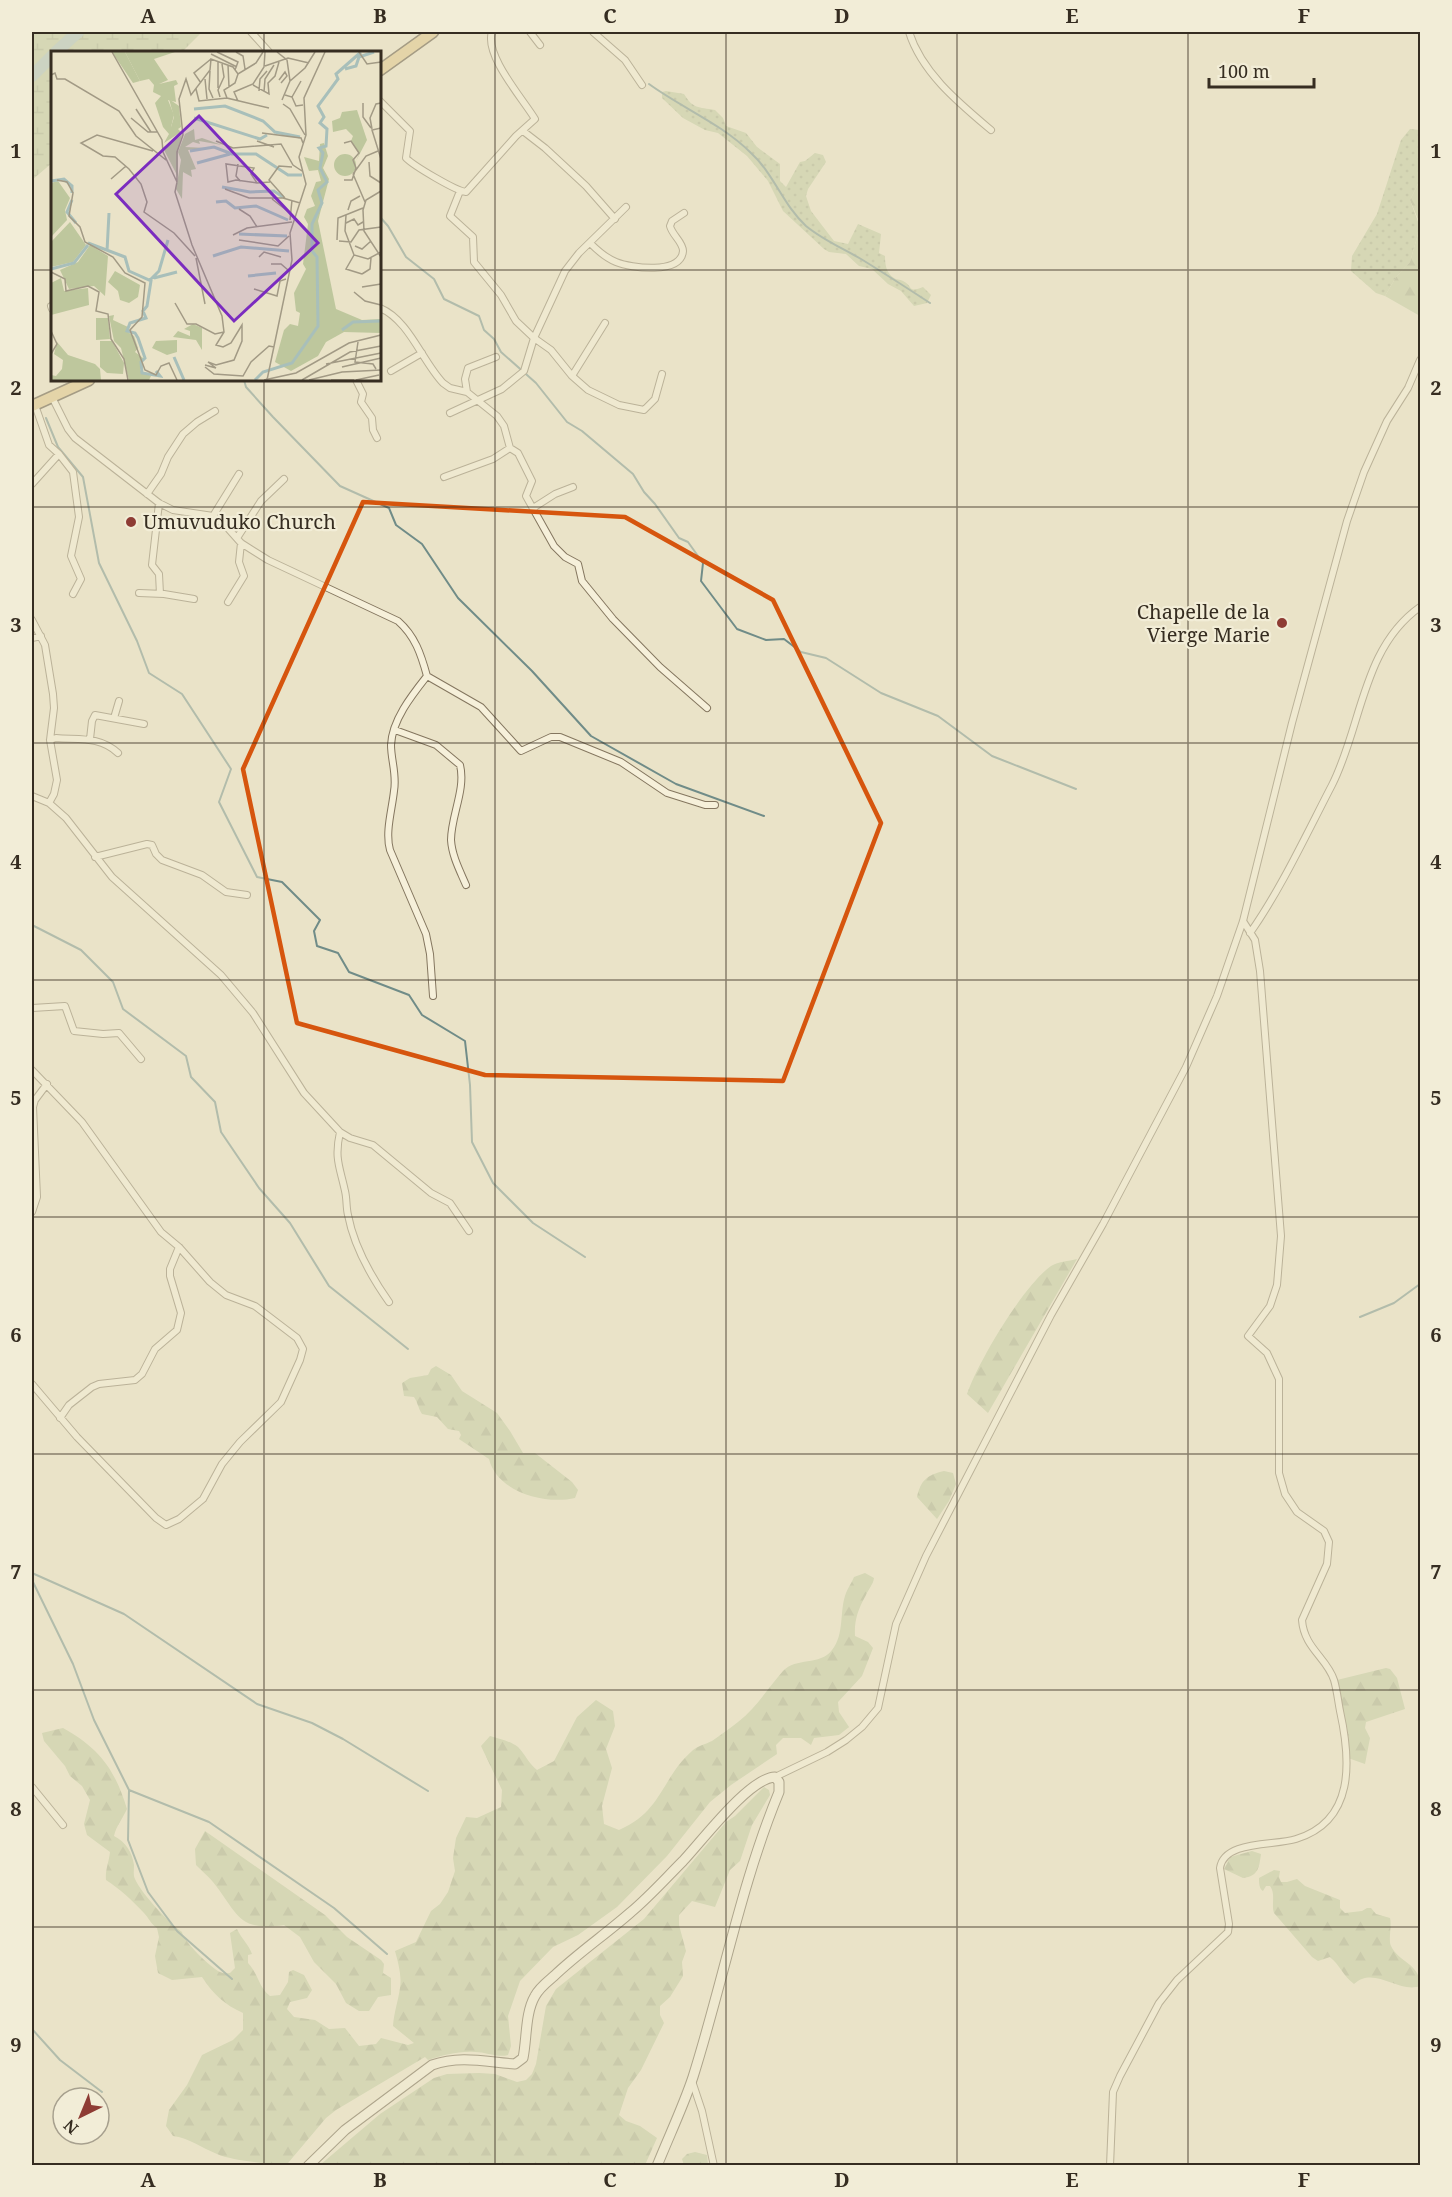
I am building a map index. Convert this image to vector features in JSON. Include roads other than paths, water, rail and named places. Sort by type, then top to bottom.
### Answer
[{"type":"highway","points":[[381,69],[433,32]]},
{"type":"highway","points":[[33,406],[52,398],[76,383]]},
{"type":"main road","points":[[308,2166],[345,2130],[432,2065],[444,2060],[459,2059],[515,2064],[520,2062],[523,2058],[530,2006],[543,1986],[566,1964],[632,1911],[684,1860],[717,1821],[759,1782],[768,1777],[775,1777],[779,1782],[779,1792],[755,1856],[692,2080],[657,2166]]},
{"type":"street","points":[[251,32],[268,51]]},
{"type":"street","points":[[381,102],[410,131],[406,158],[421,170],[466,192],[535,118],[503,72],[491,43],[492,32]]},
{"type":"street","points":[[530,32],[540,45]]},
{"type":"street","points":[[593,32],[625,60],[642,85]]},
{"type":"street","points":[[909,32],[919,57],[929,70],[991,130]]},
{"type":"street","points":[[523,131],[586,186],[615,219]]},
{"type":"street","points":[[460,191],[450,216],[473,237],[474,262],[501,295],[516,321],[551,350],[572,376],[588,390],[625,407],[644,410],[652,405],[662,374]]},
{"type":"street","points":[[450,413],[502,389],[524,371],[534,338],[565,271],[626,207]]},
{"type":"street","points":[[590,243],[600,253],[625,265],[669,266],[680,257],[683,251],[682,245],[671,233],[670,226],[672,221],[684,213]]},
{"type":"street","points":[[381,309],[393,315],[443,383],[450,388],[467,392],[497,416],[504,426],[510,448],[518,453],[532,482],[526,496],[554,546],[565,557],[578,564],[582,581],[613,619],[660,668],[707,708]]},
{"type":"street","points":[[572,376],[605,323]]},
{"type":"street","points":[[391,371],[422,353]]},
{"type":"street","points":[[467,392],[465,379],[468,368],[496,357]]},
{"type":"street","points":[[775,1777],[827,1752],[846,1740],[862,1727],[878,1708],[896,1624],[926,1556],[1051,1315],[1103,1224],[1186,1067],[1217,996],[1243,921],[1292,723],[1347,521],[1364,472],[1387,421],[1408,388],[1420,360]]},
{"type":"street","points":[[356,381],[363,394],[362,405],[372,418],[373,430],[377,438]]},
{"type":"street","points":[[52,398],[75,438],[159,503],[173,510],[213,516],[225,525],[239,541],[268,560],[398,621],[406,628],[417,645],[427,676],[481,707],[521,751],[551,737],[560,737],[621,762],[667,793],[684,800],[715,805]]},
{"type":"street","points":[[33,406],[49,446],[59,454],[73,472],[79,517],[71,552],[81,579],[73,594]]},
{"type":"street","points":[[147,494],[183,434],[215,411]]},
{"type":"street","points":[[444,477],[493,459],[510,448]]},
{"type":"street","points":[[32,484],[59,454]]},
{"type":"street","points":[[213,516],[239,474]]},
{"type":"street","points":[[228,602],[244,576],[239,562],[239,541],[261,501],[284,479]]},
{"type":"street","points":[[533,508],[555,494],[573,487]]},
{"type":"street","points":[[159,503],[152,565],[159,574],[159,594]]},
{"type":"street","points":[[139,593],[194,599]]},
{"type":"street","points":[[1250,933],[1265,912],[1332,785],[1379,656],[1395,632],[1420,607]]},
{"type":"street","points":[[32,620],[45,645],[53,694],[54,718],[50,740],[57,780],[49,803]]},
{"type":"street","points":[[32,638],[41,636]]},
{"type":"street","points":[[427,676],[405,705],[391,744],[395,788],[388,845],[426,934],[433,996]]},
{"type":"street","points":[[114,718],[120,701]]},
{"type":"street","points":[[90,739],[93,716],[99,714],[144,724]]},
{"type":"street","points":[[395,730],[436,745],[460,765],[460,781],[451,841],[456,864],[466,885]]},
{"type":"street","points":[[50,740],[56,738],[90,739],[110,745],[118,753]]},
{"type":"street","points":[[32,796],[49,803],[66,818],[95,858],[126,891],[190,946],[238,994],[253,1013],[304,1094],[340,1132],[350,1138],[373,1145],[431,1193],[450,1203],[469,1232]]},
{"type":"street","points":[[95,858],[147,844],[152,845],[162,860],[202,875],[226,892],[247,895]]},
{"type":"street","points":[[1110,2166],[1113,2092],[1120,2076],[1159,2003],[1177,1980],[1228,1932],[1230,1923],[1220,1868],[1224,1857],[1237,1849],[1283,1843],[1311,1833],[1332,1815],[1345,1788],[1347,1744],[1333,1678],[1306,1637],[1302,1620],[1327,1564],[1329,1542],[1324,1531],[1297,1512],[1285,1494],[1279,1473],[1279,1379],[1267,1353],[1248,1336],[1270,1306],[1277,1285],[1281,1236],[1260,971],[1255,940],[1243,921]]},
{"type":"street","points":[[32,1008],[65,1006],[74,1031],[119,1033],[141,1059]]},
{"type":"street","points":[[32,1070],[82,1122],[161,1232],[179,1247],[217,1289],[226,1295],[255,1306],[288,1330],[301,1342],[303,1348],[288,1391],[281,1402],[234,1449],[222,1464],[203,1499],[179,1520],[166,1525],[156,1518],[60,1418],[32,1384]]},
{"type":"street","points":[[32,1212],[37,1197],[33,1107],[35,1100],[47,1084]]},
{"type":"street","points":[[340,1132],[337,1154],[353,1236],[362,1258],[389,1302]]},
{"type":"street","points":[[60,1418],[69,1404],[92,1387],[99,1384],[135,1380],[142,1374],[155,1349],[177,1330],[181,1313],[170,1269],[179,1247]]},
{"type":"street","points":[[32,1787],[63,1825]]},
{"type":"street","points":[[692,2080],[702,2110],[714,2166]]},
{"type":"waterway","points":[[57,51],[78,32]]},
{"type":"waterway","points":[[32,76],[51,57]]},
{"type":"waterway","points":[[649,84],[740,143],[759,161],[791,209],[806,226],[930,303]]},
{"type":"waterway","points":[[381,218],[406,257],[434,279],[444,299],[479,316],[484,330],[494,339],[501,352],[536,383],[567,422],[582,431],[633,474],[679,538],[688,542],[703,563],[701,581],[737,629],[766,640],[784,639],[801,652],[826,658],[881,693],[938,716],[992,756],[1076,789]]},
{"type":"waterway","points":[[244,381],[246,387],[273,417],[340,486],[389,508],[396,525],[422,544],[458,598],[532,671],[591,736],[676,784],[764,816]]},
{"type":"waterway","points":[[46,418],[58,447],[83,477],[99,563],[137,641],[149,673],[182,694],[231,769],[219,802],[257,877],[282,882],[320,920],[314,931],[317,946],[338,953],[349,972],[409,995],[422,1015],[465,1041],[470,1085],[472,1142],[493,1183],[533,1223],[585,1257]]},
{"type":"waterway","points":[[32,925],[81,950],[113,982],[123,1009],[186,1056],[191,1077],[215,1102],[221,1132],[259,1188],[290,1223],[329,1286],[408,1349]]},
{"type":"waterway","points":[[1360,1317],[1394,1303],[1420,1284]]},
{"type":"waterway","points":[[32,1573],[124,1614],[257,1704],[312,1723],[343,1739],[428,1791]]},
{"type":"waterway","points":[[32,1580],[73,1664],[94,1720],[129,1790],[209,1822],[334,1908],[387,1954]]},
{"type":"waterway","points":[[129,1790],[128,1840],[148,1892],[177,1931],[232,1979]]},
{"type":"waterway","points":[[32,2029],[60,2060],[94,2086]]},
{"type":"place","name":"Umuvuduko Church","points":[[131,522]]},
{"type":"place","name":"Chapelle de la Vierge Marie","points":[[1282,623]]}]
